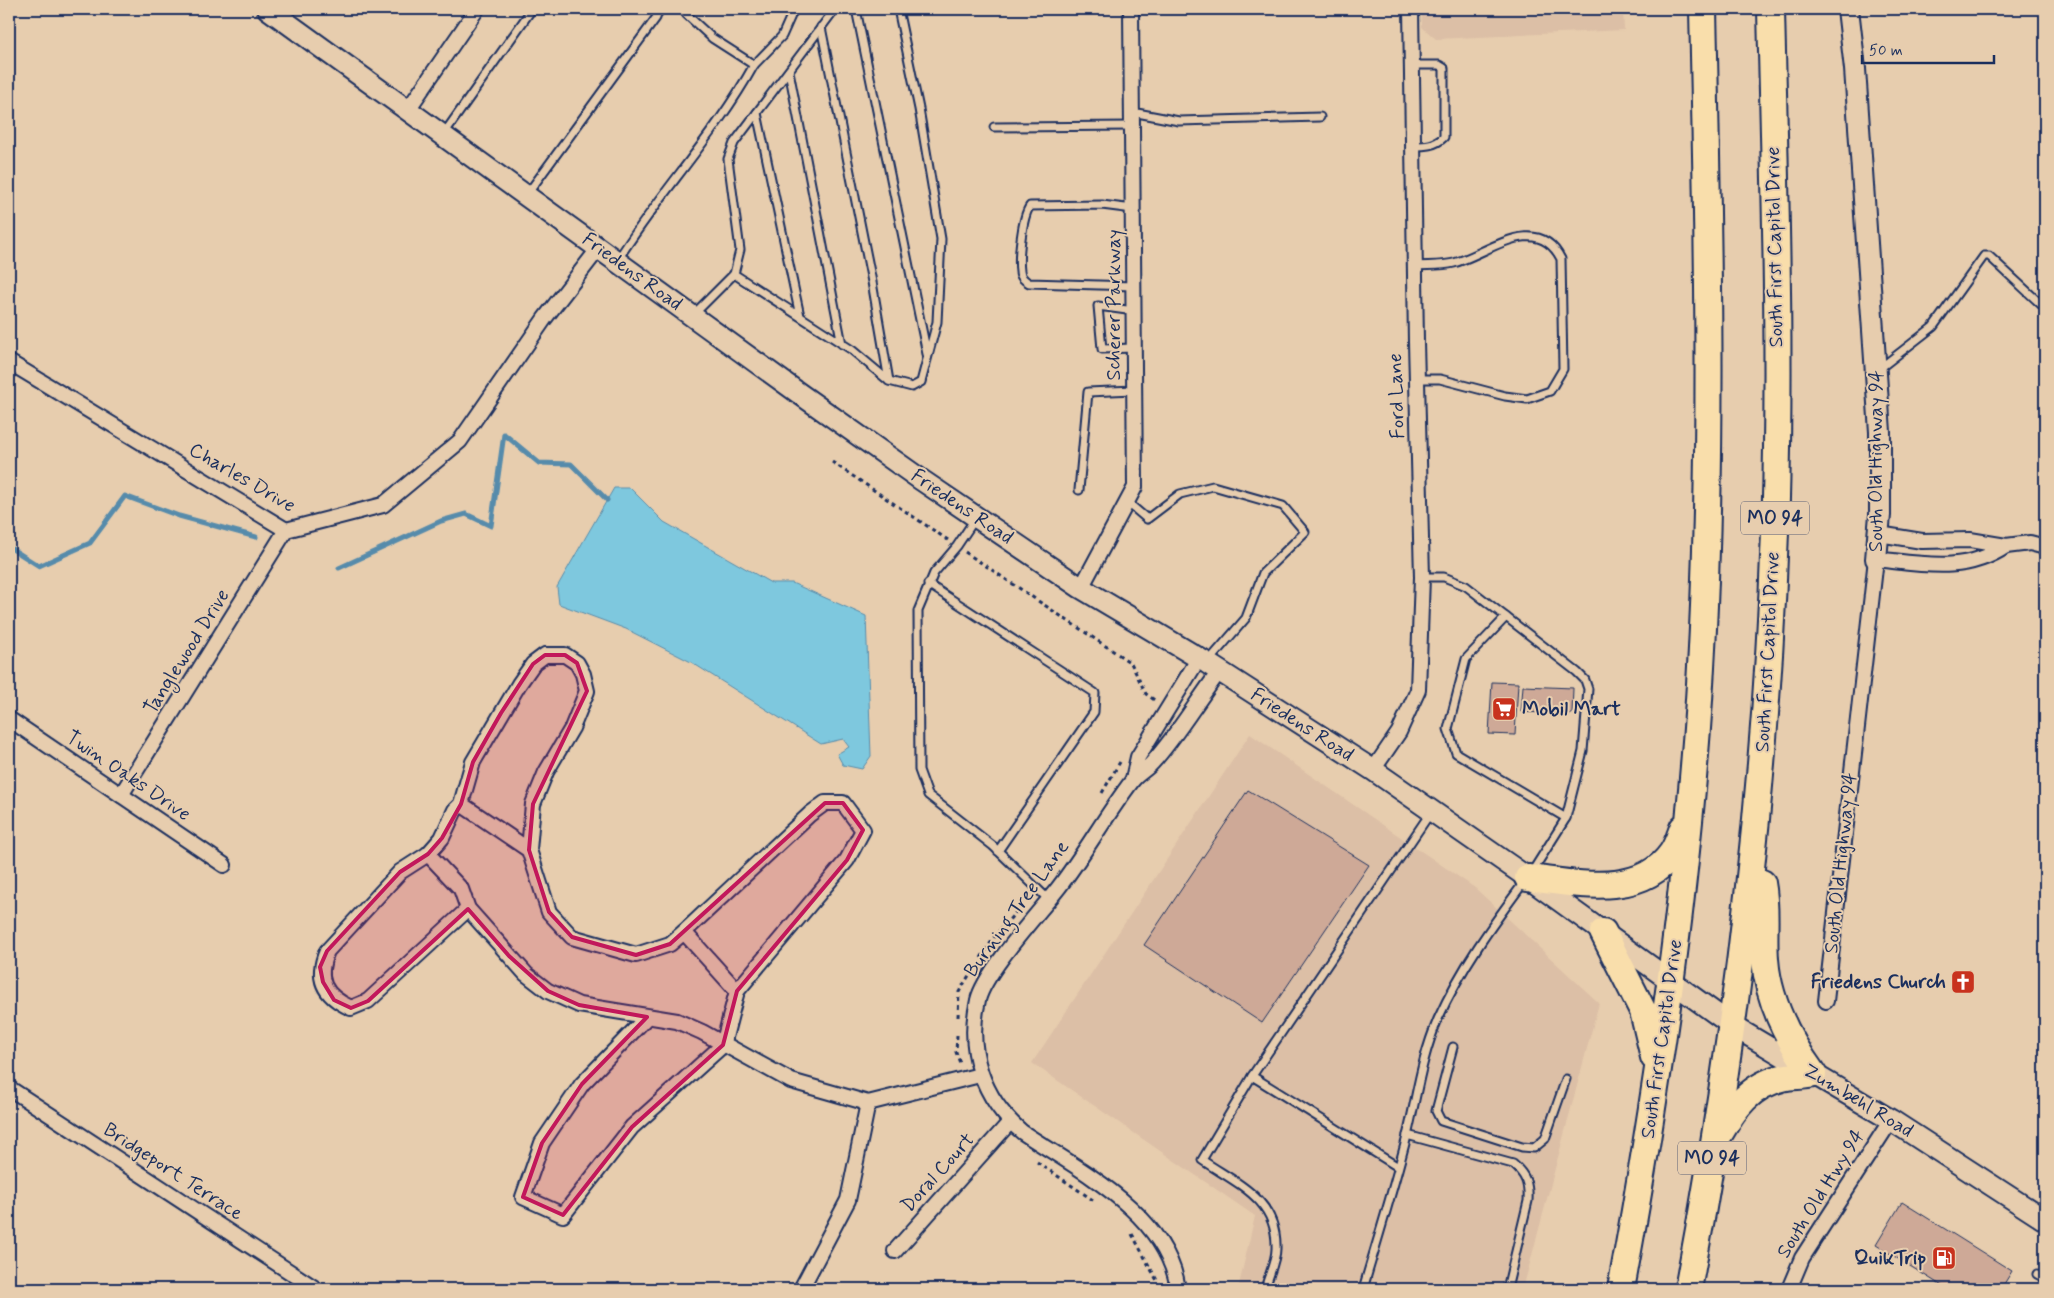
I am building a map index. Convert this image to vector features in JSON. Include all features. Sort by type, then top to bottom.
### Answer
[{"type":"highway","name":"South First Capitol Drive","points":[[1620,1289],[1657,1080],[1671,981],[1690,814],[1702,654],[1709,435],[1703,9]]},
{"type":"highway","name":"South First Capitol Drive","points":[[1688,1289],[1716,1140],[1733,1026],[1754,850],[1769,660],[1777,426],[1771,9]]},
{"type":"highway","points":[[1528,878],[1592,884],[1628,883],[1661,866],[1673,852],[1690,814]]},
{"type":"highway","points":[[1716,1140],[1732,1112],[1746,1095],[1781,1078],[1813,1074],[1795,1048],[1767,983],[1764,957],[1765,900],[1754,850]]},
{"type":"highway","points":[[1603,932],[1643,1011],[1649,1029],[1657,1080]]},
{"type":"main road","name":"Friedens Road","points":[[268,9],[800,394],[976,517],[1081,588],[1208,664],[1373,770],[1671,981]]},
{"type":"main road","name":"South Old Highway 94","points":[[1848,9],[1855,69],[1877,371],[1880,432],[1879,534],[1876,559]]},
{"type":"main road","name":"Zumbehl Road","points":[[1671,981],[1733,1026],[1891,1120],[2045,1220]]},
{"type":"street","points":[[407,111],[477,9]]},
{"type":"street","name":"Scherer Parkway","points":[[1081,588],[1135,487],[1131,9]]},
{"type":"street","name":"Ford Lane","points":[[1373,770],[1399,732],[1418,690],[1422,577],[1411,9]]},
{"type":"street","name":"Charles Drive","points":[[9,362],[286,530],[383,505],[460,441],[545,318],[599,248]]},
{"type":"street","name":"Tanglewood Drive","points":[[121,794],[286,530]]},
{"type":"street","points":[[1879,534],[1922,541],[1970,540],[2006,546],[2030,543],[2045,547]]},
{"type":"street","points":[[1876,559],[1957,565],[1991,557],[2006,546]]},
{"type":"street","name":"South Old Highway 94","points":[[1826,1001],[1876,559]]},
{"type":"street","points":[[468,909],[368,1001],[351,1008],[334,1000],[323,982],[320,967],[327,951],[400,872],[428,854],[442,838],[455,810],[462,804],[473,762],[519,684],[533,664],[545,655],[565,655],[577,663],[587,691],[572,728],[546,772],[533,804],[529,850],[549,912],[572,937],[636,955],[670,944],[810,814],[826,803],[843,803],[863,830],[846,860],[737,991],[723,1044],[632,1127],[563,1215],[523,1197],[542,1143],[582,1084],[647,1018]]},
{"type":"street","name":"Burning Tree Lane","points":[[1133,779],[1138,757],[1208,664]]},
{"type":"street","name":"Burning Tree Lane","points":[[1178,1289],[1174,1270],[1160,1244],[1138,1214],[1111,1191],[1022,1132],[1010,1122],[993,1100],[980,1075],[974,1049],[974,1020],[978,998],[993,970],[1076,865],[1133,779],[1151,764],[1208,664]]},
{"type":"street","name":"Twin Oaks Drive","points":[[9,719],[224,865]]},
{"type":"street","points":[[462,804],[529,850]]},
{"type":"street","points":[[428,854],[460,889],[468,909],[509,956],[548,990],[579,1004],[647,1018],[677,1021],[702,1032],[791,1081],[868,1103],[980,1075]]},
{"type":"street","points":[[684,932],[737,991]]},
{"type":"street","name":"Bridgeport Terrace","points":[[9,1088],[316,1289]]},
{"type":"street","points":[[801,1289],[848,1200],[868,1103]]},
{"type":"street","name":"South Old Hwy 94","points":[[1789,1289],[1802,1258],[1891,1120]]},
{"type":"street","name":"Doral Court","points":[[895,1250],[1010,1122]]},
{"type":"lane","points":[[442,136],[532,9]]},
{"type":"lane","points":[[526,196],[656,18],[659,9]]},
{"type":"lane","points":[[617,261],[635,232],[736,94],[754,65],[782,36],[794,9]]},
{"type":"lane","points":[[692,316],[734,274],[740,250],[728,159],[734,143],[834,9]]},
{"type":"lane","points":[[856,9],[927,357]]},
{"type":"lane","points":[[734,274],[842,344],[889,381],[912,388],[921,382],[937,322],[941,239],[898,9]]},
{"type":"lane","points":[[686,14],[712,38],[754,65]]},
{"type":"lane","points":[[821,27],[872,282],[889,381]]},
{"type":"lane","points":[[1412,65],[1439,65],[1444,68],[1444,137],[1439,142],[1428,146],[1413,146]]},
{"type":"lane","points":[[789,71],[842,344]]},
{"type":"lane","points":[[757,113],[800,316]]},
{"type":"lane","points":[[994,128],[1132,119],[1179,121],[1320,116]]},
{"type":"lane","points":[[1133,209],[1102,205],[1030,206],[1023,223],[1020,271],[1023,279],[1029,283],[1134,286]]},
{"type":"lane","points":[[1415,266],[1453,263],[1508,239],[1527,237],[1544,240],[1556,250],[1561,259],[1563,369],[1550,391],[1527,399],[1505,396],[1440,379],[1417,379]]},
{"type":"lane","points":[[1877,371],[1932,327],[1984,256],[1989,256],[2045,308]]},
{"type":"lane","points":[[1134,311],[1098,306],[1102,349],[1134,348]]},
{"type":"lane","points":[[1079,490],[1088,392],[1134,390]]},
{"type":"lane","points":[[1127,502],[1147,519],[1180,494],[1213,486],[1283,506],[1304,532],[1263,573],[1246,618],[1208,664]]},
{"type":"lane","points":[[976,517],[957,546],[934,573],[918,611],[919,770],[928,795],[998,851],[1049,900]]},
{"type":"lane","points":[[1363,1289],[1407,1135],[1420,1068],[1442,1011],[1463,968],[1490,927],[1528,878],[1566,818],[1582,751],[1588,689],[1585,680],[1577,672],[1466,586],[1444,577],[1422,577]]},
{"type":"lane","points":[[928,584],[1094,693],[1094,712],[998,851]]},
{"type":"lane","points":[[1506,617],[1466,660],[1448,729],[1456,753],[1566,818]]},
{"type":"lane","points":[[1265,1289],[1276,1249],[1272,1220],[1260,1199],[1202,1160],[1252,1076],[1432,812]]},
{"type":"lane","points":[[1453,1048],[1436,1111],[1440,1120],[1522,1147],[1534,1148],[1545,1139],[1566,1079]]},
{"type":"lane","points":[[1252,1076],[1398,1167]]},
{"type":"lane","points":[[1407,1135],[1513,1164],[1523,1172],[1529,1186],[1528,1201],[1506,1289]]},
{"type":"lane","points":[[2037,1274],[2045,1278]]},
{"type":"path","points":[[832,462],[1131,663],[1146,694],[1156,702],[1152,708]]},
{"type":"path","points":[[1101,794],[1125,754]]},
{"type":"path","points":[[958,1022],[959,992],[995,936],[1036,888]]},
{"type":"path","points":[[957,1032],[956,1052],[966,1080]]},
{"type":"path","points":[[1036,1162],[1099,1204]]},
{"type":"path","points":[[1126,1228],[1132,1234],[1161,1289]]},
{"type":"highlighted area","points":[[545,655],[565,655],[577,663],[587,691],[533,804],[529,850],[549,912],[572,937],[636,955],[670,944],[825,803],[843,803],[863,830],[847,860],[737,991],[723,1045],[632,1127],[563,1215],[523,1197],[542,1143],[582,1084],[647,1017],[579,1005],[548,991],[509,956],[468,909],[368,1001],[351,1008],[334,1000],[323,982],[320,967],[327,951],[400,872],[428,854],[442,838],[461,804],[473,762],[501,713],[533,664]]},
{"type":"shaded area","points":[[1422,9],[1623,9],[1624,30],[1436,39],[1422,27]]},
{"type":"shaded area","points":[[1250,734],[1475,888],[1599,1003],[1523,1289],[1238,1289],[1255,1216],[1032,1063]]},
{"type":"water","points":[[614,488],[630,488],[664,522],[771,583],[792,583],[866,616],[871,756],[862,769],[843,765],[837,754],[849,747],[843,739],[821,744],[691,662],[626,629],[559,604],[557,587]]},
{"type":"building","name":"Mobil Mart","points":[[1492,682],[1518,683],[1515,735],[1489,734]]},
{"type":"building","points":[[1523,686],[1573,688],[1572,714],[1521,712]]},
{"type":"building","points":[[1248,790],[1369,865],[1262,1023],[1144,945]]},
{"type":"building","name":"QuikTrip","points":[[1902,1202],[2012,1271],[2001,1289],[1947,1289],[1876,1245]]},
{"type":"waterway","points":[[339,568],[441,521],[466,514],[491,526],[504,434],[539,463],[571,464],[607,500]]},
{"type":"waterway","points":[[9,547],[39,566],[90,543],[125,496],[179,516],[256,537]]},
{"type":"place","name":"Mobil Mart","points":[[1504,709]]},
{"type":"place","name":"Friedens Church","points":[[1963,982]]},
{"type":"place","name":"QuikTrip","points":[[1944,1258]]}]
